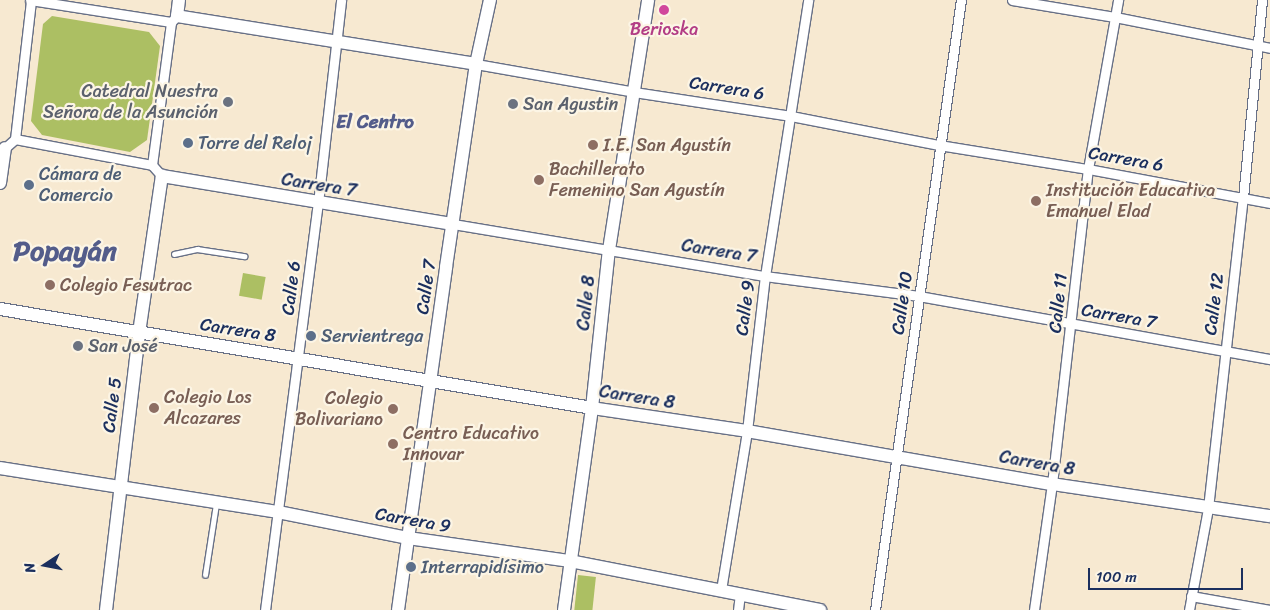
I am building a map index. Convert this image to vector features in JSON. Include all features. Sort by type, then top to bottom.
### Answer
[{"type":"main road","points":[[174,19],[179,0]]},
{"type":"main road","name":"Calle 7","points":[[398,610],[476,64],[490,0]]},
{"type":"main road","name":"Calle 8","points":[[564,610],[592,408],[609,250],[648,0]]},
{"type":"main road","name":"Carrera 6","points":[[174,19],[336,40],[476,64]]},
{"type":"main road","points":[[0,183],[5,148]]},
{"type":"main road","name":"Carrera 7","points":[[162,176],[453,224]]},
{"type":"main road","name":"Calle 5","points":[[106,610],[139,333],[153,250],[162,176]]},
{"type":"main road","name":"Carrera 8","points":[[0,309],[139,333],[298,357],[592,408],[747,431],[1052,484],[1270,516]]},
{"type":"main road","name":"Carrera 9","points":[[0,468],[120,489],[278,512],[408,538],[570,561],[820,610]]},
{"type":"street","points":[[5,148],[16,139],[31,0],[174,19],[152,164]]},
{"type":"street","name":"Calle 6","points":[[265,610],[318,203],[341,0]]},
{"type":"street","name":"Calle 9","points":[[721,590],[747,431],[765,276],[808,0]]},
{"type":"street","name":"Calle 10","points":[[875,610],[939,145],[961,0]]},
{"type":"street","points":[[1012,0],[1115,17],[1270,48]]},
{"type":"street","name":"Calle 11","points":[[1034,610],[1072,325],[1088,169],[1118,0]]},
{"type":"street","name":"Calle 12","points":[[1189,610],[1208,508],[1243,198],[1262,0]]},
{"type":"street","name":"Carrera 6","points":[[476,64],[634,92],[791,116],[939,145],[1088,169],[1270,203]]},
{"type":"street","points":[[16,139],[152,164],[162,176]]},
{"type":"street","name":"Carrera 7","points":[[453,224],[765,276],[919,296],[1270,360]]},
{"type":"street","points":[[738,610],[740,594]]},
{"type":"street","points":[[1191,596],[1270,610]]},
{"type":"lane","points":[[174,254],[197,248],[244,256]]},
{"type":"lane","points":[[205,575],[216,503]]},
{"type":"green space","points":[[52,16],[149,32],[160,46],[147,140],[130,152],[42,135],[31,121],[43,24]]},
{"type":"green space","points":[[243,273],[266,277],[262,300],[239,296]]},
{"type":"green space","points":[[578,575],[596,577],[592,610],[574,610]]},
{"type":"place","name":"Berioska","points":[[664,10]]},
{"type":"place","name":"Catedral Nuestra Señora de la Asunción","points":[[228,102]]},
{"type":"place","name":"San Agustin","points":[[513,104]]},
{"type":"place","name":"Torre del Reloj","points":[[188,143]]},
{"type":"place","name":"I.E. San Agustín","points":[[593,145]]},
{"type":"place","name":"Bachillerato Femenino San Agustín","points":[[539,180]]},
{"type":"place","name":"Cámara de Comercio","points":[[29,185]]},
{"type":"place","name":"Institución Educativa Emanuel Elad","points":[[1036,201]]},
{"type":"place","name":"Colegio Fesutrac","points":[[50,285]]},
{"type":"place","name":"Servientrega","points":[[311,336]]},
{"type":"place","name":"San José","points":[[78,346]]},
{"type":"place","name":"Colegio Los Alcazares","points":[[154,408]]},
{"type":"place","name":"Colegio Bolivariano","points":[[393,409]]},
{"type":"place","name":"Centro Educativo Innovar","points":[[393,444]]},
{"type":"place","name":"Interrapidísimo","points":[[411,567]]},
{"type":"district","name":"El Centro","points":[[375,122]]},
{"type":"district","name":"Popayán","points":[[65,251]]}]
